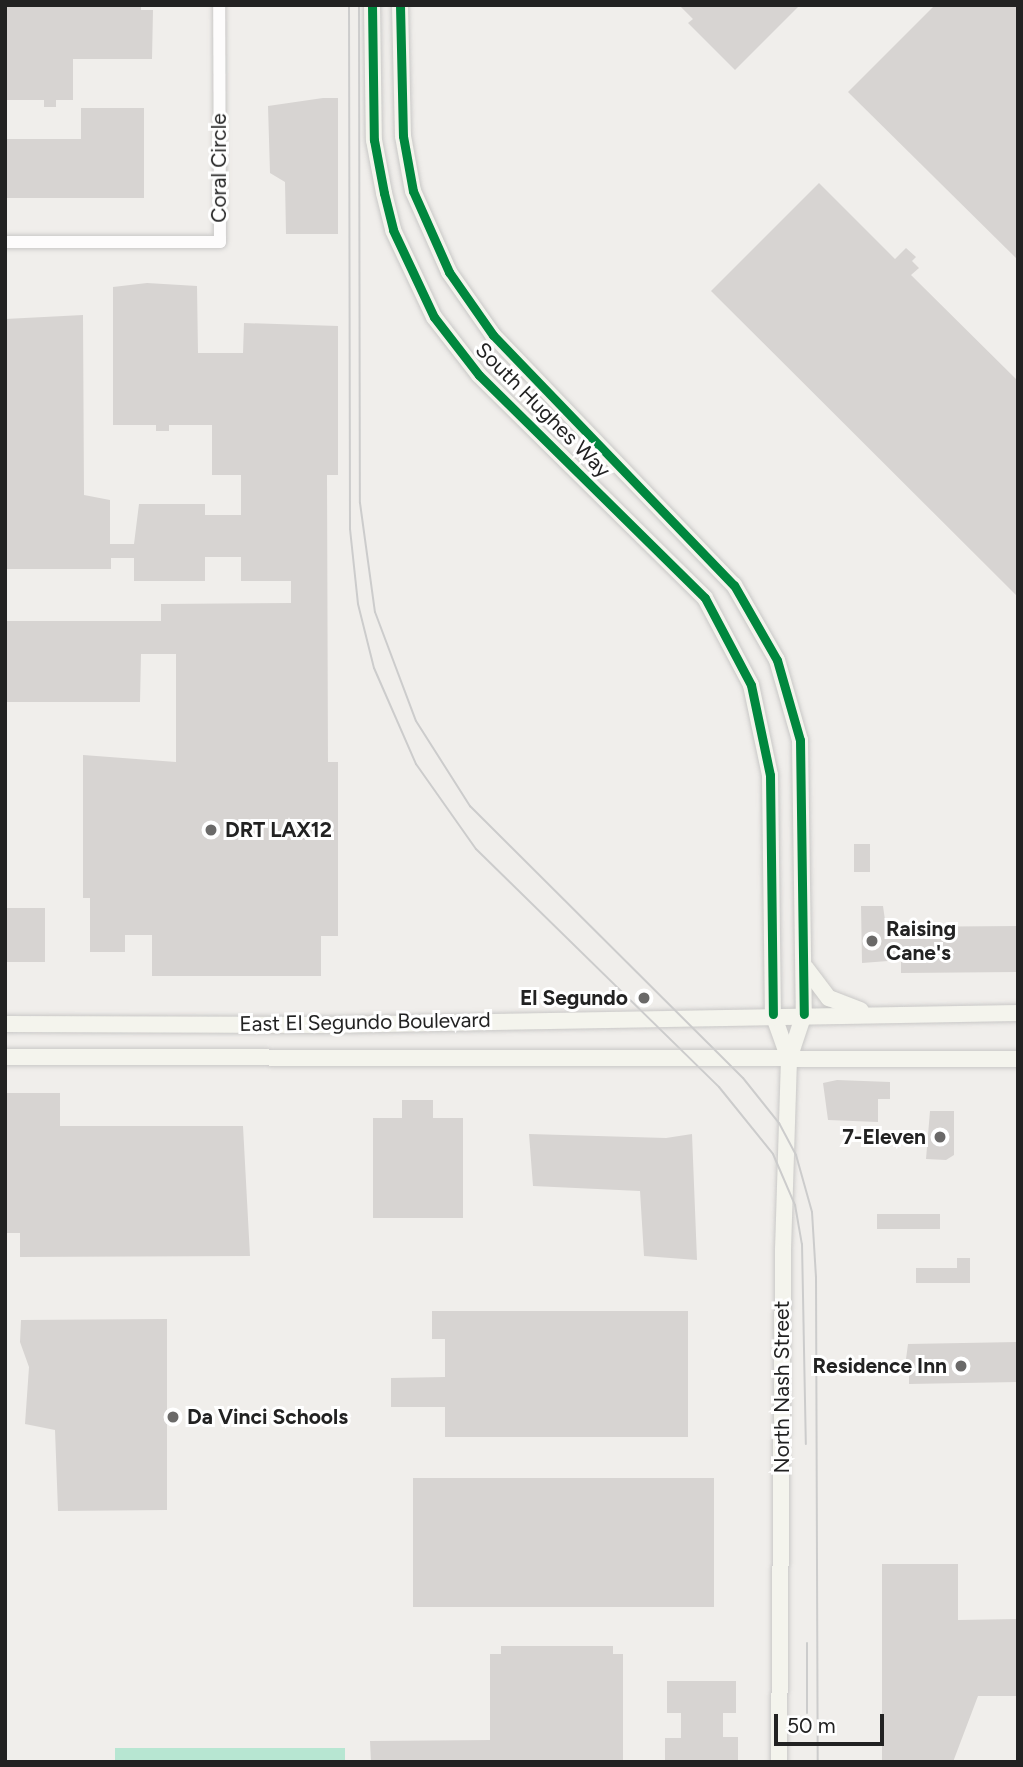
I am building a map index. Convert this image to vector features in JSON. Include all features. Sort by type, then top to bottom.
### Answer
[{"type":"street","name":"Coral Circle","points":[[5,242],[220,242],[219,5]]},
{"type":"street","name":"South Hughes Way","points":[[372,5],[374,140],[384,193],[397,242],[434,317],[479,375],[705,598],[751,685],[770,775],[774,1014],[789,1059]]},
{"type":"street","name":"South Hughes Way","points":[[400,5],[403,136],[414,191],[449,272],[493,335],[726,576],[777,660],[800,740],[804,1014]]},
{"type":"street","points":[[805,961],[825,994],[869,1014]]},
{"type":"street","name":"East El Segundo Boulevard","points":[[5,1024],[324,1025],[774,1014],[1018,1013]]},
{"type":"street","name":"North Nash Street","points":[[779,1762],[789,1059],[804,1014]]},
{"type":"street","name":"East El Segundo Boulevard","points":[[5,1057],[1018,1059]]},
{"type":"green space","points":[[115,1748],[345,1748],[345,1762],[115,1762]]},
{"type":"building","points":[[5,5],[141,5],[141,10],[153,10],[152,59],[73,59],[73,100],[56,100],[56,107],[44,107],[44,100],[5,100]]},
{"type":"building","points":[[679,5],[800,5],[735,70],[688,23],[693,19]]},
{"type":"building","points":[[935,5],[1018,5],[1018,260],[848,92]]},
{"type":"building","points":[[338,98],[338,234],[286,234],[285,182],[270,173],[268,106]]},
{"type":"building","points":[[81,108],[144,108],[144,198],[5,198],[5,139],[81,139]]},
{"type":"building","points":[[819,183],[895,259],[906,248],[916,257],[912,261],[919,268],[911,275],[1018,381],[1018,597],[711,291]]},
{"type":"building","points":[[147,283],[197,286],[198,353],[243,353],[244,323],[338,326],[338,475],[327,475],[328,762],[338,762],[338,936],[321,936],[321,976],[152,976],[152,935],[125,935],[125,952],[90,952],[90,898],[83,898],[83,755],[176,762],[176,654],[141,654],[140,702],[5,702],[5,621],[161,621],[161,604],[291,603],[291,581],[241,581],[241,557],[205,557],[205,581],[134,581],[134,558],[111,558],[111,569],[5,569],[5,319],[83,315],[84,495],[110,500],[110,544],[134,544],[139,504],[205,504],[205,515],[241,515],[241,475],[212,475],[212,425],[169,425],[169,431],[156,431],[156,425],[113,425],[113,287]]},
{"type":"building","points":[[854,844],[870,844],[870,872],[854,872]]},
{"type":"building","points":[[861,906],[883,906],[886,927],[1018,926],[1018,972],[901,973],[901,960],[862,963]]},
{"type":"building","points":[[5,908],[45,908],[45,962],[5,962]]},
{"type":"building","points":[[837,1080],[890,1082],[890,1099],[878,1099],[878,1122],[828,1120],[823,1083]]},
{"type":"building","points":[[5,1093],[60,1093],[60,1126],[243,1126],[250,1256],[20,1257],[20,1233],[5,1233]]},
{"type":"building","points":[[402,1100],[433,1100],[433,1118],[463,1118],[463,1218],[373,1218],[373,1118],[402,1118]]},
{"type":"building","name":"7-Eleven","points":[[930,1111],[954,1111],[954,1155],[946,1160],[926,1159]]},
{"type":"building","points":[[529,1134],[666,1138],[692,1134],[697,1260],[644,1256],[640,1191],[533,1186]]},
{"type":"building","points":[[877,1214],[940,1214],[940,1229],[877,1229]]},
{"type":"building","points":[[957,1258],[970,1258],[970,1283],[916,1283],[916,1268],[957,1268]]},
{"type":"building","points":[[432,1311],[688,1311],[688,1437],[445,1437],[445,1407],[391,1407],[391,1378],[445,1377],[445,1339],[432,1339]]},
{"type":"building","points":[[167,1319],[167,1510],[58,1511],[55,1430],[25,1424],[29,1367],[20,1342],[21,1320]]},
{"type":"building","name":"Residence Inn","points":[[1018,1342],[1018,1382],[909,1384],[909,1374],[904,1374],[908,1344]]},
{"type":"building","points":[[413,1478],[714,1478],[714,1607],[413,1607]]},
{"type":"building","points":[[882,1564],[958,1564],[958,1620],[1018,1619],[1018,1696],[978,1696],[953,1762],[882,1762]]},
{"type":"building","points":[[501,1646],[613,1646],[613,1654],[623,1654],[623,1762],[371,1762],[370,1741],[490,1740],[490,1654],[501,1654]]},
{"type":"building","points":[[667,1681],[736,1681],[736,1713],[723,1713],[723,1737],[738,1737],[738,1762],[665,1762],[665,1738],[681,1738],[681,1713],[667,1713]]},
{"type":"tram line","points":[[349,5],[350,529],[358,604],[374,668],[416,764],[476,849],[719,1087],[773,1154],[795,1205],[802,1244],[806,1444]]},
{"type":"tram line","points":[[359,5],[360,503],[375,612],[416,721],[470,806],[743,1078],[779,1123],[796,1155],[812,1212],[816,1277],[818,1762]]},
{"type":"tram line","points":[[807,1643],[807,1713]]},
{"type":"cycle path","points":[[372,5],[374,140],[384,193],[393,230],[434,317],[479,375],[705,598],[751,685],[770,775],[773,1014]]},
{"type":"cycle path","points":[[400,5],[403,136],[413,191],[449,272],[493,335],[734,585],[777,660],[800,740],[804,1014]]},
{"type":"place","name":"DRT LAX12","points":[[211,830]]},
{"type":"place","name":"Raising Cane's","points":[[872,941]]},
{"type":"place","name":"El Segundo","points":[[644,998]]},
{"type":"place","name":"7-Eleven","points":[[940,1137]]},
{"type":"place","name":"Residence Inn","points":[[961,1366]]},
{"type":"place","name":"Da Vinci Schools","points":[[173,1417]]}]
